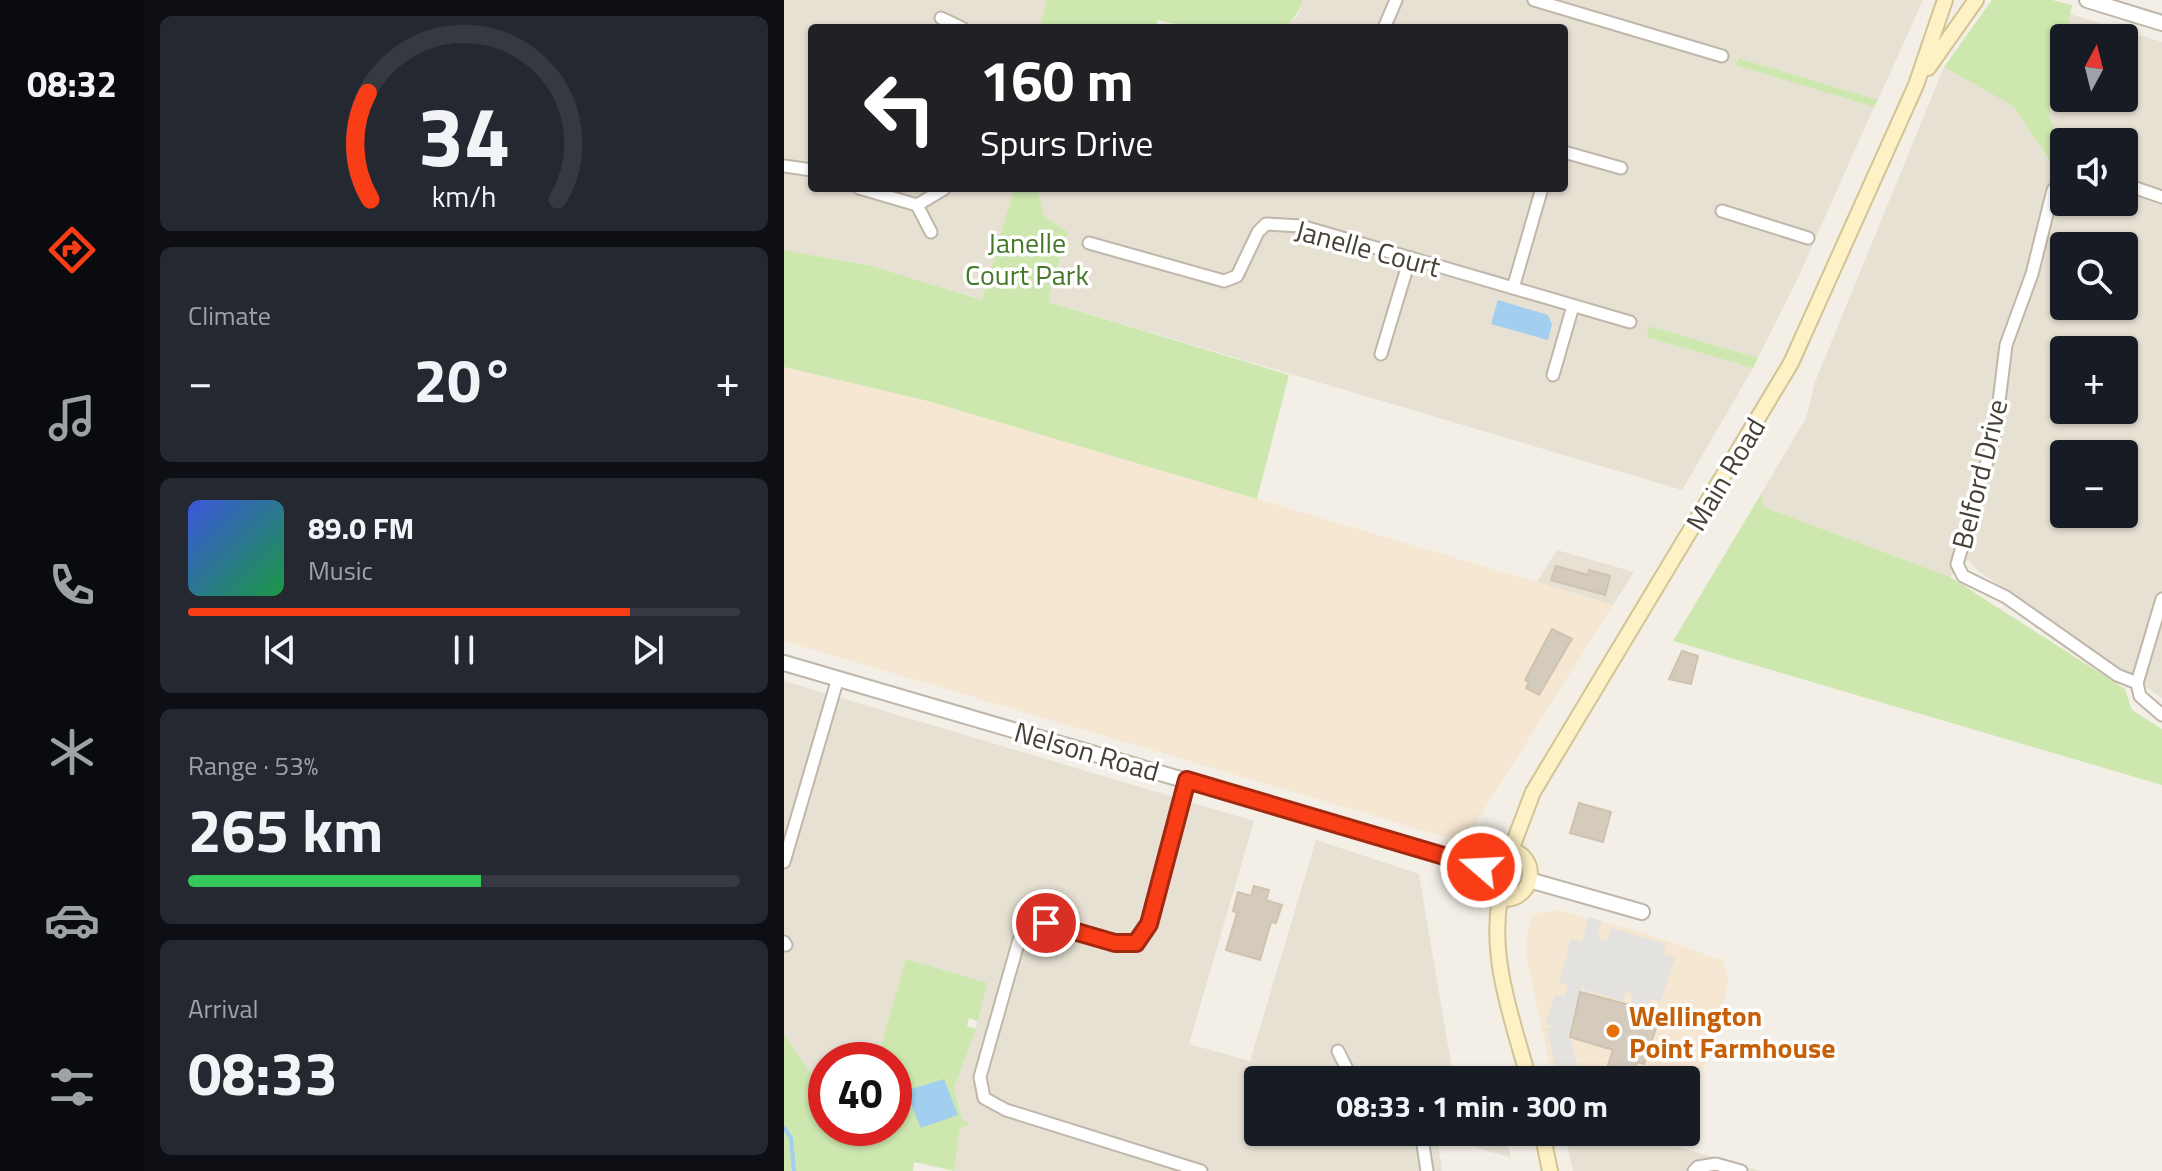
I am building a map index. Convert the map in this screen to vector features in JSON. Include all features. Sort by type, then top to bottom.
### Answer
[{"type":"main road","name":"Main Road","points":[[1511,850],[1533,792],[1791,363],[1916,85],[1945,0]]},
{"type":"main road","name":"Main Road","points":[[1916,85],[1976,0]]},
{"type":"main road","points":[[1511,850],[1524,858],[1529,880],[1521,893],[1500,898],[1482,883],[1481,867],[1489,855],[1511,850]]},
{"type":"main road","points":[[1500,898],[1497,942],[1500,966],[1525,1066]]},
{"type":"main road","points":[[1545,1146],[1550,1171]]},
{"type":"street","points":[[1386,24],[1396,0]]},
{"type":"street","points":[[1534,0],[1722,56]]},
{"type":"street","points":[[2087,0],[2162,23]]},
{"type":"street","points":[[941,18],[954,24]]},
{"type":"street","points":[[1568,153],[1621,168]]},
{"type":"street","points":[[784,166],[808,169]]},
{"type":"street","points":[[2138,189],[2162,197]]},
{"type":"street","points":[[873,192],[917,205],[931,232]]},
{"type":"street","points":[[917,205],[939,192]]},
{"type":"street","points":[[1513,288],[1541,192]]},
{"type":"street","name":"Belford Drive","points":[[2050,202],[2032,274],[2006,345],[1995,434],[1957,564],[1963,576],[2006,597],[2117,675],[2137,683],[2140,696],[2162,715]]},
{"type":"street","points":[[1722,211],[1808,238]]},
{"type":"street","name":"Janelle Court","points":[[1089,243],[1224,281],[1237,276],[1258,232],[1266,224],[1301,226],[1630,322]]},
{"type":"street","points":[[1381,354],[1410,258]]},
{"type":"street","points":[[1553,375],[1573,306]]},
{"type":"street","points":[[2137,683],[2162,599]]},
{"type":"street","name":"Nelson Road","points":[[784,663],[1481,867]]},
{"type":"street","points":[[784,862],[838,678]]},
{"type":"street","points":[[1187,780],[1149,924],[1136,943],[1115,943],[1046,923],[1031,927],[1019,940],[980,1077],[984,1098],[1006,1110],[1201,1171]]},
{"type":"street","points":[[1529,880],[1642,912]]},
{"type":"street","points":[[1338,1051],[1346,1066]]},
{"type":"street","points":[[1423,1146],[1427,1171]]},
{"type":"street","points":[[1694,1171],[1698,1167],[1716,1164],[1741,1171]]},
{"type":"shaded area","points":[[784,0],[1047,0],[1040,24],[808,24],[808,192],[1013,192],[983,300],[872,266],[784,250]]},
{"type":"shaded area","points":[[1303,0],[1923,0],[1878,100],[1737,58],[1736,65],[1874,107],[1798,278],[1758,358],[1649,326],[1646,337],[1753,368],[1682,490],[1048,302],[1068,232],[1044,216],[1038,192],[1568,192],[1568,24],[1285,24],[1297,17]]},
{"type":"shaded area","points":[[2070,14],[2103,24],[2068,24]]},
{"type":"shaded area","points":[[2138,35],[2162,42],[2162,698],[1977,570],[1968,560],[1950,577],[1764,507],[1761,494],[1806,418],[1815,382],[1944,67],[2013,106],[2050,163],[2050,216],[2138,216],[2138,128],[2054,128],[2050,112],[2138,112]]},
{"type":"shaded area","points":[[784,367],[928,401],[1613,605],[1470,832],[1459,840],[1449,838],[784,641]]},
{"type":"shaded area","points":[[1557,550],[1634,572],[1613,605],[1537,582]]},
{"type":"shaded area","points":[[784,681],[1254,821],[1189,1044],[1250,1061],[1316,840],[1419,874],[1451,1066],[1244,1066],[1244,1146],[1439,1146],[1442,1171],[954,1171],[960,1128],[969,1124],[962,1119],[954,1088],[981,1011],[906,960],[882,1042],[808,1042],[808,1070],[784,1035]]},
{"type":"shaded area","points":[[1557,910],[1641,932],[1722,960],[1729,982],[1700,1080],[1700,1066],[1550,1066],[1526,955],[1527,933],[1534,914]]},
{"type":"shaded area","points":[[1589,917],[1602,921],[1598,934],[1602,940],[1607,941],[1611,928],[1666,944],[1663,954],[1675,957],[1661,1001],[1651,999],[1647,1008],[1631,1004],[1633,995],[1626,990],[1622,1001],[1584,990],[1584,980],[1570,1037],[1578,1066],[1555,1066],[1547,1029],[1556,1027],[1546,1024],[1555,995],[1565,996],[1568,985],[1559,982],[1571,939],[1582,941]]},
{"type":"shaded area","points":[[1472,1146],[1508,1146],[1511,1158]]},
{"type":"shaded area","points":[[1567,1146],[1675,1146],[1760,1171],[1573,1171]]},
{"type":"green space","points":[[1047,0],[1303,0],[1297,13],[1286,24],[1177,24],[1158,20],[1156,24],[1040,24]]},
{"type":"green space","points":[[1992,0],[2052,0],[2072,5],[2068,24],[2050,24],[2049,117],[2054,128],[2050,128],[2050,162],[2013,106],[1944,67]]},
{"type":"green space","points":[[1738,58],[1878,100],[1874,107],[1735,65]]},
{"type":"green space","name":"Janelle Court Park","points":[[1013,192],[1038,192],[1044,216],[1068,232],[1048,302],[1289,375],[1257,499],[928,401],[784,367],[784,250],[872,266],[982,300]]},
{"type":"green space","points":[[1649,326],[1758,358],[1753,368],[1646,337]]},
{"type":"green space","points":[[1761,494],[1764,507],[1950,577],[2125,689],[2132,710],[2162,729],[2162,785],[1673,641]]},
{"type":"green space","points":[[906,959],[987,983],[978,1021],[969,1018],[967,1026],[976,1029],[954,1088],[962,1119],[970,1124],[960,1128],[954,1171],[914,1162],[913,1171],[784,1171],[784,1035],[808,1069],[808,1146],[912,1146],[912,1042],[882,1042]]},
{"type":"water","points":[[1498,300],[1548,315],[1552,325],[1548,340],[1491,324]]},
{"type":"water","points":[[944,1079],[958,1115],[921,1128],[912,1107],[912,1089]]},
{"type":"building","points":[[1556,566],[1588,575],[1589,570],[1610,576],[1605,595],[1551,580]]},
{"type":"building","points":[[1552,629],[1572,639],[1539,695],[1526,688],[1529,682],[1525,680]]},
{"type":"building","points":[[1682,651],[1698,656],[1691,684],[1669,679]]},
{"type":"building","points":[[1579,803],[1611,812],[1603,842],[1570,833]]},
{"type":"building","points":[[1254,886],[1269,890],[1266,900],[1282,905],[1276,923],[1271,922],[1260,960],[1226,950],[1237,913],[1233,911],[1238,892],[1251,896]]},
{"type":"building","name":"Wellington Point Farmhouse","points":[[1580,992],[1661,1013],[1644,1064],[1608,1066],[1613,1050],[1570,1037]]},
{"type":"waterway","points":[[784,1128],[791,1138],[794,1171]]},
{"type":"place","name":"Wellington Point Farmhouse","points":[[1613,1031]]},
{"type":"route","points":[[1046,923],[1115,943],[1136,943],[1149,924],[1187,780],[1481,867]]}]
